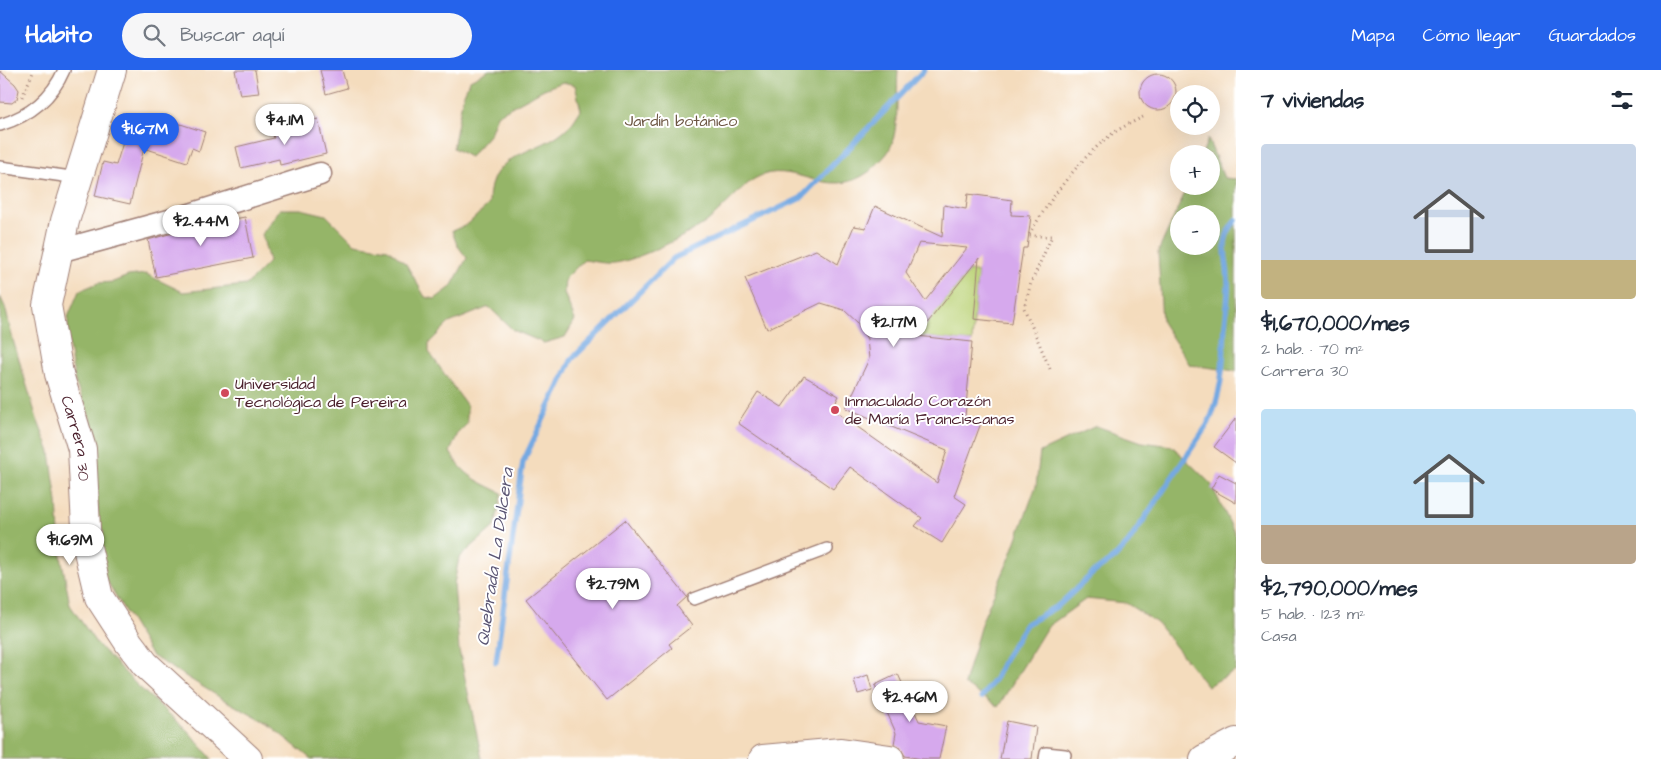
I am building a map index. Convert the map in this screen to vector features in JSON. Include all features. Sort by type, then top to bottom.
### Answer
[{"type":"street","name":"Carrera 30","points":[[112,70],[65,221],[47,305],[59,374],[82,449],[87,547],[100,597],[129,643],[145,664],[248,759]]},
{"type":"street","points":[[59,250],[188,216],[320,174]]},
{"type":"street","points":[[1204,759],[1236,742]]},
{"type":"street","points":[[763,759],[841,752],[890,759]]},
{"type":"lane","points":[[0,125],[14,121],[38,106],[50,94],[60,80],[64,70]]},
{"type":"lane","points":[[0,167],[78,178]]},
{"type":"lane","points":[[694,599],[827,549]]},
{"type":"lane","points":[[1045,759],[1046,753],[1064,755]]},
{"type":"path","points":[[20,102],[34,70]]},
{"type":"path","points":[[1050,369],[1024,308],[1031,283],[1052,236],[1028,236],[1050,200],[1084,159],[1113,133],[1143,117]]},
{"type":"green space","name":"Jardín botánico","points":[[489,70],[898,70],[896,124],[892,144],[888,152],[870,171],[854,180],[839,183],[824,182],[796,175],[768,173],[748,183],[701,226],[663,246],[635,258],[614,263],[584,260],[565,279],[564,293],[575,320],[565,337],[544,343],[513,330],[489,307],[449,323],[429,343],[429,352],[467,406],[467,424],[458,433],[450,452],[467,473],[502,493],[495,526],[459,558],[454,584],[459,650],[482,759],[311,759],[268,724],[151,655],[104,576],[99,534],[96,466],[92,447],[90,418],[75,382],[68,341],[68,317],[79,291],[98,283],[113,282],[128,276],[146,274],[183,292],[246,285],[269,262],[262,234],[280,209],[301,209],[326,215],[355,244],[388,249],[406,264],[425,297],[435,299],[451,287],[467,258],[457,245],[452,231],[468,224],[489,204],[491,186],[497,173],[506,163],[557,136],[571,124],[581,110],[575,85],[563,82],[544,89],[497,115],[490,134],[470,157],[453,148],[463,96],[470,80]]},
{"type":"green space","points":[[1220,168],[1224,178],[1236,179],[1236,371],[1190,365],[1162,322],[1158,252],[1170,226],[1170,255],[1220,255],[1220,205],[1179,205],[1184,195],[1220,195]]},
{"type":"green space","points":[[969,271],[978,272],[972,342],[904,335],[922,329]]},
{"type":"green space","points":[[0,296],[5,307],[37,419],[50,452],[57,502],[60,550],[70,605],[96,643],[138,686],[188,731],[212,759],[1,759]]},
{"type":"green space","points":[[1096,426],[1142,442],[1172,446],[1211,484],[1236,536],[1236,671],[1207,686],[1157,623],[1126,603],[1086,599],[1047,627],[998,707],[964,684],[982,621],[1011,555],[1036,486],[1040,452]]},
{"type":"building","points":[[235,70],[255,70],[259,93],[240,95]]},
{"type":"building","points":[[320,70],[342,70],[347,88],[326,94]]},
{"type":"building","points":[[0,71],[19,90],[17,99],[12,103],[0,102]]},
{"type":"building","points":[[1158,74],[1165,75],[1175,85],[1170,85],[1170,106],[1158,110],[1151,109],[1145,105],[1141,99],[1140,92],[1141,85],[1145,79],[1151,75]]},
{"type":"building","points":[[156,116],[205,132],[199,151],[192,148],[187,162],[144,148],[130,204],[95,196],[103,162],[116,165],[129,123],[152,131]]},
{"type":"building","points":[[318,119],[326,154],[280,165],[279,159],[241,168],[236,147],[274,138],[273,135],[298,128],[297,124]]},
{"type":"building","points":[[968,194],[1012,200],[1011,215],[1031,216],[1027,248],[1023,248],[1012,323],[974,319],[979,258],[917,336],[972,342],[965,417],[981,423],[954,496],[966,504],[942,543],[915,526],[922,518],[850,467],[833,489],[738,423],[758,392],[782,407],[804,376],[839,396],[832,409],[937,483],[947,450],[846,408],[869,359],[867,339],[858,323],[844,310],[821,303],[767,329],[745,278],[816,250],[838,264],[854,226],[866,228],[875,206],[942,237],[944,205],[966,209]],"holes":[[[919,243],[967,248],[925,301],[906,273]]]},
{"type":"building","points":[[245,217],[253,258],[156,277],[148,240],[201,225]]},
{"type":"building","points":[[1236,418],[1236,463],[1214,447]]},
{"type":"building","points":[[1219,474],[1236,483],[1236,503],[1211,489]]},
{"type":"building","points":[[625,520],[687,597],[677,606],[692,626],[669,644],[672,648],[607,700],[526,599]]},
{"type":"building","points":[[898,674],[919,721],[946,726],[939,759],[905,756],[900,747],[894,744],[896,733],[875,685]]},
{"type":"building","points":[[868,675],[872,690],[858,694],[854,680]]},
{"type":"building","points":[[1007,721],[1036,727],[1032,759],[1000,759]]},
{"type":"waterway","name":"Quebrada La Dulcera","points":[[496,662],[523,462],[572,359],[674,258],[801,198],[924,70]]},
{"type":"waterway","points":[[982,697],[996,677],[1006,656],[1026,624],[1059,605],[1093,573],[1114,558],[1128,543],[1208,424],[1217,401],[1223,364],[1228,293],[1225,242],[1230,228],[1236,220]]},
{"type":"place","name":"Universidad Tecnológica de Pereira","points":[[225,393]]},
{"type":"place","name":"Inmaculado Corazón de María Franciscanas","points":[[835,410]]}]
